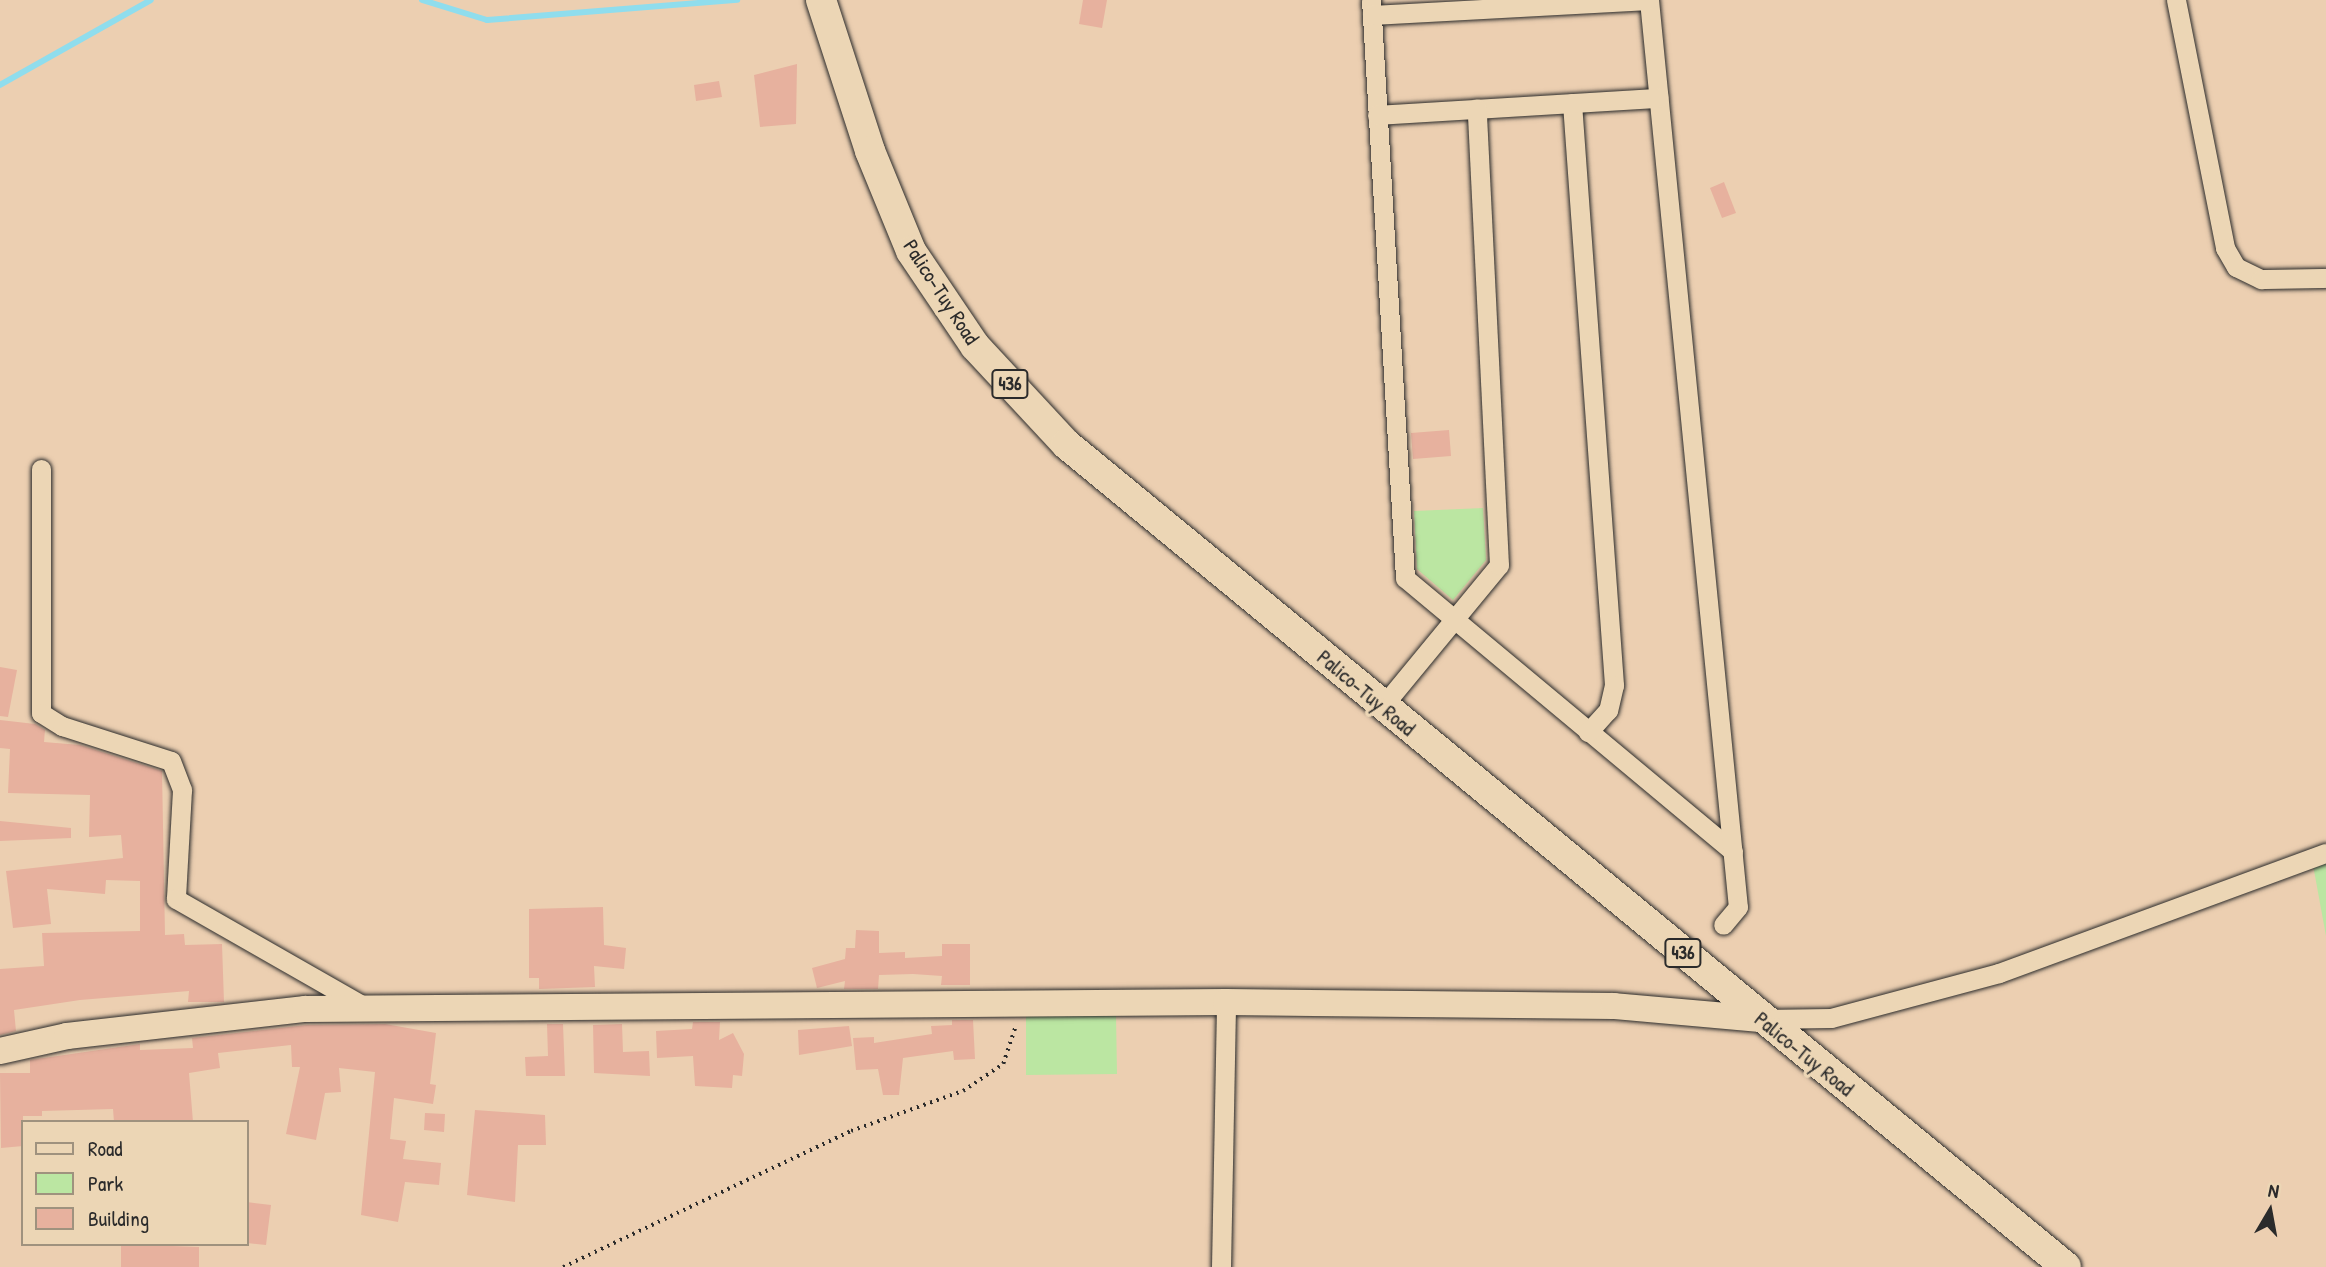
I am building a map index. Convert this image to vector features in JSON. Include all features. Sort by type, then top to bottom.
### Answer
[{"type":"main road","name":"Palico-Tuy Road","points":[[821,0],[911,251],[975,346],[1066,444],[1761,1019],[2066,1267]]},
{"type":"street","points":[[1723,925],[1738,907],[1648,0],[1372,8],[1402,566],[1410,585],[1732,851]]},
{"type":"street","points":[[2176,0],[2225,248],[2236,267],[2261,279],[2326,278]]},
{"type":"street","points":[[1377,115],[1658,98]]},
{"type":"street","points":[[1572,103],[1614,685],[1608,710],[1588,732]]},
{"type":"street","points":[[1382,706],[1492,577],[1501,551],[1477,109]]},
{"type":"street","points":[[41,468],[41,713],[62,726],[172,761],[182,790],[176,899],[370,1009]]},
{"type":"street","points":[[0,1051],[94,1033],[305,1009],[1226,1002],[1615,1006],[1761,1019],[1831,1018],[1999,973],[2326,853]]},
{"type":"street","points":[[1221,1267],[1226,1002]]},
{"type":"path","points":[[563,1267],[851,1130],[963,1091],[1003,1064],[1023,1003]]},
{"type":"green space","points":[[1483,508],[1486,560],[1453,600],[1417,569],[1414,511]]},
{"type":"green space","points":[[2326,860],[2326,936],[2313,865]]},
{"type":"green space","points":[[1116,1015],[1117,1074],[1026,1075],[1026,1016]]},
{"type":"building","points":[[1083,0],[1107,0],[1102,28],[1079,24]]},
{"type":"building","points":[[797,64],[796,124],[760,127],[754,75]]},
{"type":"building","points":[[719,81],[722,97],[696,101],[694,85]]},
{"type":"building","points":[[1724,182],[1736,213],[1722,218],[1710,188]]},
{"type":"building","points":[[1449,430],[1451,456],[1413,459],[1411,433]]},
{"type":"building","points":[[0,667],[17,670],[8,717],[0,716]]},
{"type":"building","points":[[0,720],[35,724],[45,730],[44,742],[80,745],[162,771],[165,935],[184,934],[185,945],[222,944],[224,1002],[188,1002],[189,991],[80,1000],[14,1010],[16,1031],[0,1035],[0,969],[44,966],[42,933],[140,931],[140,881],[106,880],[105,894],[47,889],[51,924],[13,928],[6,871],[123,858],[121,835],[89,837],[90,795],[8,793],[10,749],[0,748]]},
{"type":"building","points":[[0,821],[71,828],[71,838],[0,841]]},
{"type":"building","points":[[603,907],[604,945],[626,948],[624,969],[594,966],[595,987],[539,989],[539,978],[529,978],[529,909]]},
{"type":"building","points":[[856,930],[879,931],[879,953],[905,952],[905,958],[942,956],[942,944],[970,944],[970,985],[941,985],[942,976],[913,974],[879,975],[878,989],[844,989],[845,981],[817,988],[812,968],[845,959],[846,948],[855,948]]},
{"type":"building","points":[[952,1020],[973,1020],[975,1059],[954,1060],[953,1051],[903,1058],[899,1095],[883,1095],[878,1069],[856,1070],[853,1038],[874,1037],[874,1043],[932,1034],[931,1026],[952,1025]]},
{"type":"building","points":[[693,1022],[720,1022],[719,1040],[733,1033],[744,1054],[742,1076],[733,1075],[732,1088],[695,1086],[693,1056],[657,1058],[656,1031],[692,1029]]},
{"type":"building","points":[[385,1024],[436,1033],[430,1084],[436,1085],[433,1104],[394,1098],[390,1139],[406,1141],[403,1159],[441,1163],[439,1185],[405,1182],[398,1222],[361,1215],[375,1072],[339,1068],[341,1092],[325,1093],[316,1140],[286,1134],[300,1067],[292,1067],[291,1045],[218,1053],[220,1068],[189,1073],[193,1120],[114,1120],[113,1109],[42,1111],[42,1116],[23,1116],[21,1146],[1,1148],[0,1073],[30,1073],[30,1060],[140,1044],[140,1050],[193,1048],[192,1038],[306,1025]]},
{"type":"building","points":[[547,1024],[563,1024],[565,1076],[526,1076],[525,1057],[548,1056]]},
{"type":"building","points":[[622,1024],[623,1052],[649,1051],[650,1076],[594,1073],[593,1025]]},
{"type":"building","points":[[849,1026],[852,1046],[799,1055],[798,1030]]},
{"type":"building","points":[[475,1110],[545,1115],[546,1145],[518,1145],[515,1202],[467,1195]]},
{"type":"building","points":[[425,1113],[445,1114],[444,1132],[424,1130]]},
{"type":"building","points":[[248,1202],[271,1205],[266,1245],[248,1243]]},
{"type":"building","points":[[121,1246],[199,1247],[199,1267],[121,1267]]},
{"type":"waterway","points":[[0,85],[151,0]]},
{"type":"waterway","points":[[422,0],[487,20],[737,0]]}]
